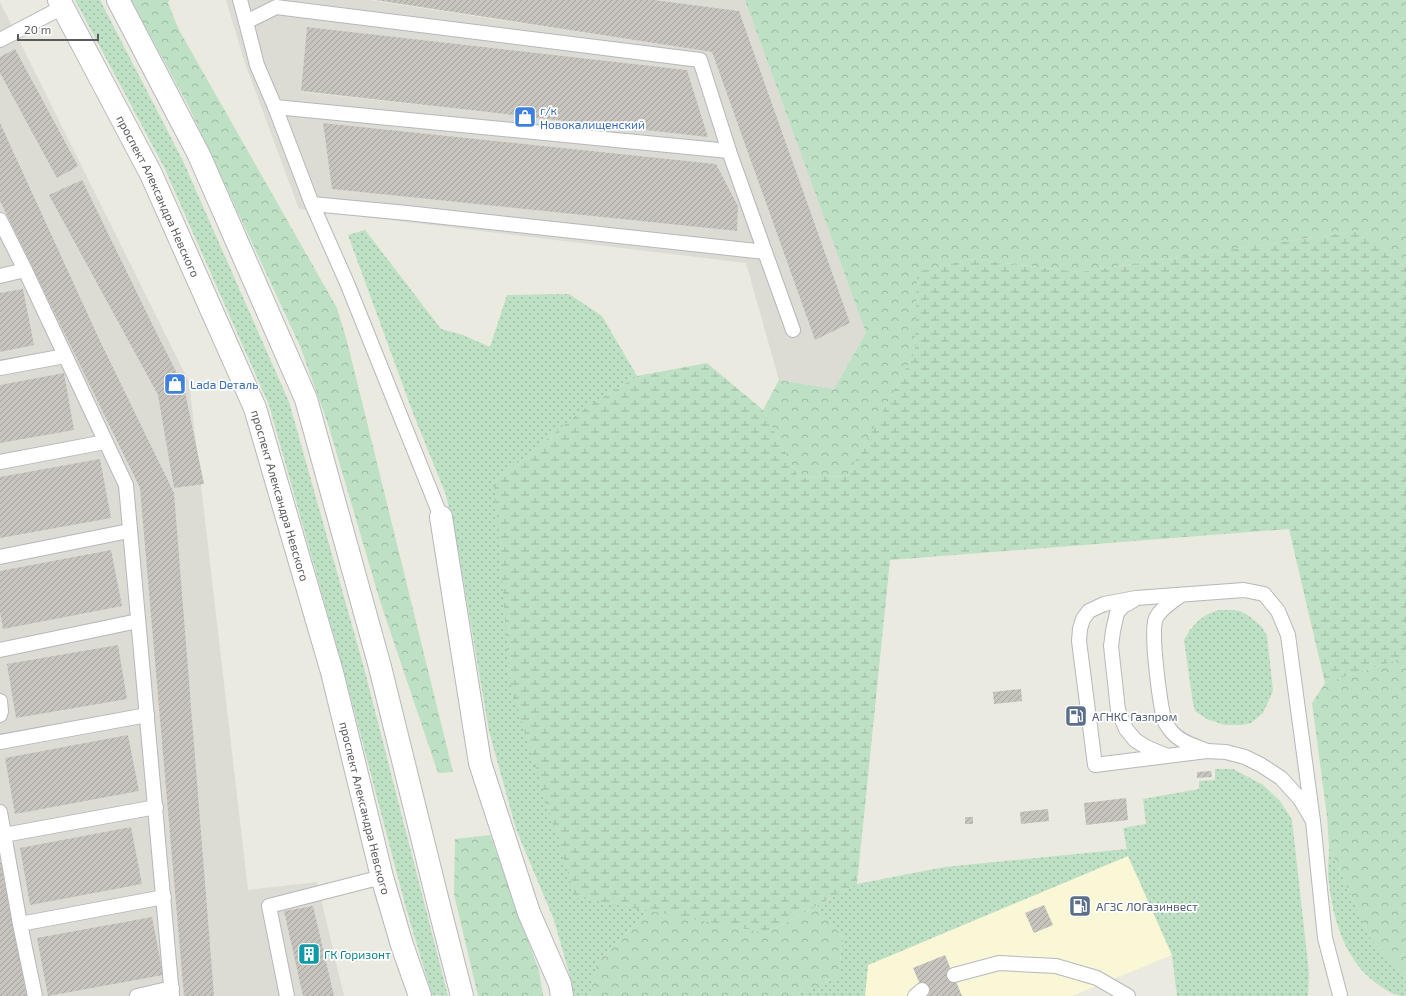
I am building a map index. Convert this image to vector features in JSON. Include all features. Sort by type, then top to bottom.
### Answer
[{"type":"main road","points":[[118,0],[199,155],[306,399],[380,667],[462,996]]},
{"type":"main road","name":"проспект Александра Невского","points":[[61,3],[151,174],[255,408],[332,672],[382,877],[402,944],[420,996]]},
{"type":"main road","points":[[441,517],[480,763],[529,913],[560,984],[562,996]]},
{"type":"lane","points":[[240,0],[257,65],[275,107],[312,204],[347,283],[441,517]]},
{"type":"lane","points":[[0,40],[61,3]]},
{"type":"lane","points":[[246,22],[276,7],[700,60],[729,151],[793,330]]},
{"type":"lane","points":[[275,107],[729,151]]},
{"type":"lane","points":[[312,204],[765,252]]},
{"type":"lane","points":[[0,220],[126,484],[129,531],[156,807],[172,992],[137,996]]},
{"type":"lane","points":[[0,276],[25,270]]},
{"type":"lane","points":[[0,368],[65,356]]},
{"type":"lane","points":[[0,462],[105,442]]},
{"type":"lane","points":[[0,557],[129,531]]},
{"type":"lane","points":[[1312,821],[1300,799],[1281,778],[1245,757],[1226,752],[1207,751],[1095,765],[1079,640],[1083,619],[1090,611],[1104,604],[1136,598],[1244,590],[1264,594],[1278,611],[1288,635],[1312,821],[1325,938],[1341,996]]},
{"type":"lane","points":[[1181,595],[1160,611],[1155,620],[1154,644],[1162,709],[1166,723],[1173,734],[1207,751]]},
{"type":"lane","points":[[1136,598],[1123,606],[1117,613],[1113,631],[1111,646],[1118,710],[1126,729],[1135,740],[1146,747],[1167,756]]},
{"type":"lane","points":[[0,650],[138,621]]},
{"type":"lane","points":[[0,701],[0,715]]},
{"type":"lane","points":[[0,742],[147,714]]},
{"type":"lane","points":[[4,835],[156,807]]},
{"type":"lane","points":[[0,812],[20,924],[35,996]]},
{"type":"lane","points":[[287,996],[269,906],[382,877]]},
{"type":"lane","points":[[20,924],[164,897]]},
{"type":"lane","points":[[954,975],[999,963],[1056,966],[1097,978],[1128,996]]},
{"type":"shaded area","points":[[226,0],[369,0],[712,52],[815,340],[850,323],[739,11],[654,0],[745,0],[866,333],[834,389],[779,380],[746,263],[299,209],[245,63]],"holes":[[[307,27],[687,70],[708,136],[301,92]],[[323,123],[716,164],[738,206],[737,231],[332,189]]]},
{"type":"shaded area","points":[[0,2],[189,382],[248,890],[317,882],[344,996],[0,996]]},
{"type":"shaded area","name":"АГЗС ЛОГазинвест","points":[[1128,856],[1172,955],[1072,996],[865,996],[868,965]]},
{"type":"green space","points":[[75,0],[100,0],[183,161],[289,402],[364,668],[448,996],[432,995],[406,908],[344,672],[269,405],[164,167]]},
{"type":"green space","points":[[131,0],[169,0],[168,3],[179,30],[337,308],[347,341],[453,772],[438,773],[380,601],[328,424],[300,346],[189,107]]},
{"type":"green space","points":[[745,0],[1406,0],[1406,268],[1363,230],[1079,272],[971,259],[918,272],[915,352],[847,476],[799,478],[763,410],[779,380],[834,389],[866,333]]},
{"type":"green space","points":[[365,230],[441,329],[463,335],[490,347],[507,295],[569,294],[602,316],[637,376],[584,409],[494,482],[575,897],[649,910],[597,962],[590,996],[573,996],[569,973],[554,920],[516,829],[489,731],[460,560],[446,495],[413,413],[348,235]]},
{"type":"green space","points":[[1363,230],[1406,268],[1406,657],[1325,683],[1289,529],[890,560],[857,884],[767,933],[575,897],[510,683],[494,482],[584,409],[637,376],[707,363],[763,410],[799,478],[847,476],[915,352],[917,272],[971,259],[1079,272]]},
{"type":"green space","points":[[1219,610],[1240,611],[1249,616],[1262,627],[1267,636],[1273,691],[1263,713],[1251,723],[1242,725],[1225,725],[1207,719],[1195,711],[1184,640],[1199,620],[1208,614]]},
{"type":"green space","points":[[1406,657],[1406,976],[1371,939],[1329,847],[1327,816],[1312,703],[1325,683]]},
{"type":"green space","points":[[1215,769],[1233,769],[1263,785],[1280,801],[1292,820],[1309,973],[1308,996],[1177,996],[1172,955],[1128,856],[868,965],[865,996],[792,996],[838,977],[843,937],[817,906],[857,884],[945,867],[1127,849],[1123,828],[1146,824],[1143,799],[1199,789],[1199,781],[1215,780]]},
{"type":"green space","points":[[490,835],[539,971],[543,996],[478,996],[454,894],[455,839]]},
{"type":"green space","points":[[1329,847],[1371,939],[1406,976],[1406,996],[1394,994],[1365,974],[1356,963],[1342,938],[1337,925],[1331,897],[1328,874]]},
{"type":"green space","points":[[817,906],[843,937],[838,977],[792,996],[590,996],[597,962],[649,910],[767,933]]},
{"type":"building","points":[[375,0],[654,0],[739,11],[850,323],[815,340],[712,52]]},
{"type":"building","points":[[307,27],[687,70],[708,137],[301,91]]},
{"type":"building","points":[[15,49],[78,166],[57,178],[0,73],[0,57]]},
{"type":"building","points":[[0,123],[100,341],[174,493],[214,996],[184,996],[140,488],[0,201]]},
{"type":"building","points":[[323,123],[716,164],[738,206],[737,231],[332,189]]},
{"type":"building","points":[[82,180],[184,387],[204,484],[174,488],[158,395],[49,195]]},
{"type":"building","points":[[23,289],[34,345],[0,352],[0,293]]},
{"type":"building","points":[[64,373],[74,430],[0,443],[0,385]]},
{"type":"building","points":[[100,459],[111,518],[0,538],[0,477]]},
{"type":"building","points":[[111,550],[122,606],[3,629],[0,612],[0,571]]},
{"type":"building","points":[[118,645],[127,699],[16,718],[7,664]]},
{"type":"building","points":[[1021,689],[1022,701],[994,704],[993,692]]},
{"type":"building","points":[[128,735],[139,791],[15,814],[5,758]]},
{"type":"building","points":[[1211,771],[1212,777],[1197,778],[1197,772]]},
{"type":"building","points":[[1126,798],[1128,820],[1086,825],[1084,803]]},
{"type":"building","points":[[1048,809],[1049,821],[1021,824],[1020,812]]},
{"type":"building","points":[[965,817],[973,817],[973,824],[965,824]]},
{"type":"building","points":[[131,827],[142,884],[30,905],[20,848]]},
{"type":"building","points":[[1,863],[27,996],[0,996]]},
{"type":"building","points":[[1044,905],[1053,925],[1034,933],[1025,913]]},
{"type":"building","name":"ГК Горизонт","points":[[313,906],[334,996],[303,996],[284,911]]},
{"type":"building","points":[[152,917],[163,975],[48,996],[37,938]]},
{"type":"building","points":[[945,955],[962,996],[925,996],[913,968]]},
{"type":"place","name":"г/к Новокалищенский","points":[[525,117]]},
{"type":"place","name":"Lada Dеталь","points":[[175,384]]},
{"type":"place","name":"АГНКС Газпром","points":[[1076,716]]},
{"type":"place","name":"АГЗС ЛОГазинвест","points":[[1080,906]]},
{"type":"place","name":"ГК Горизонт","points":[[309,954]]}]
